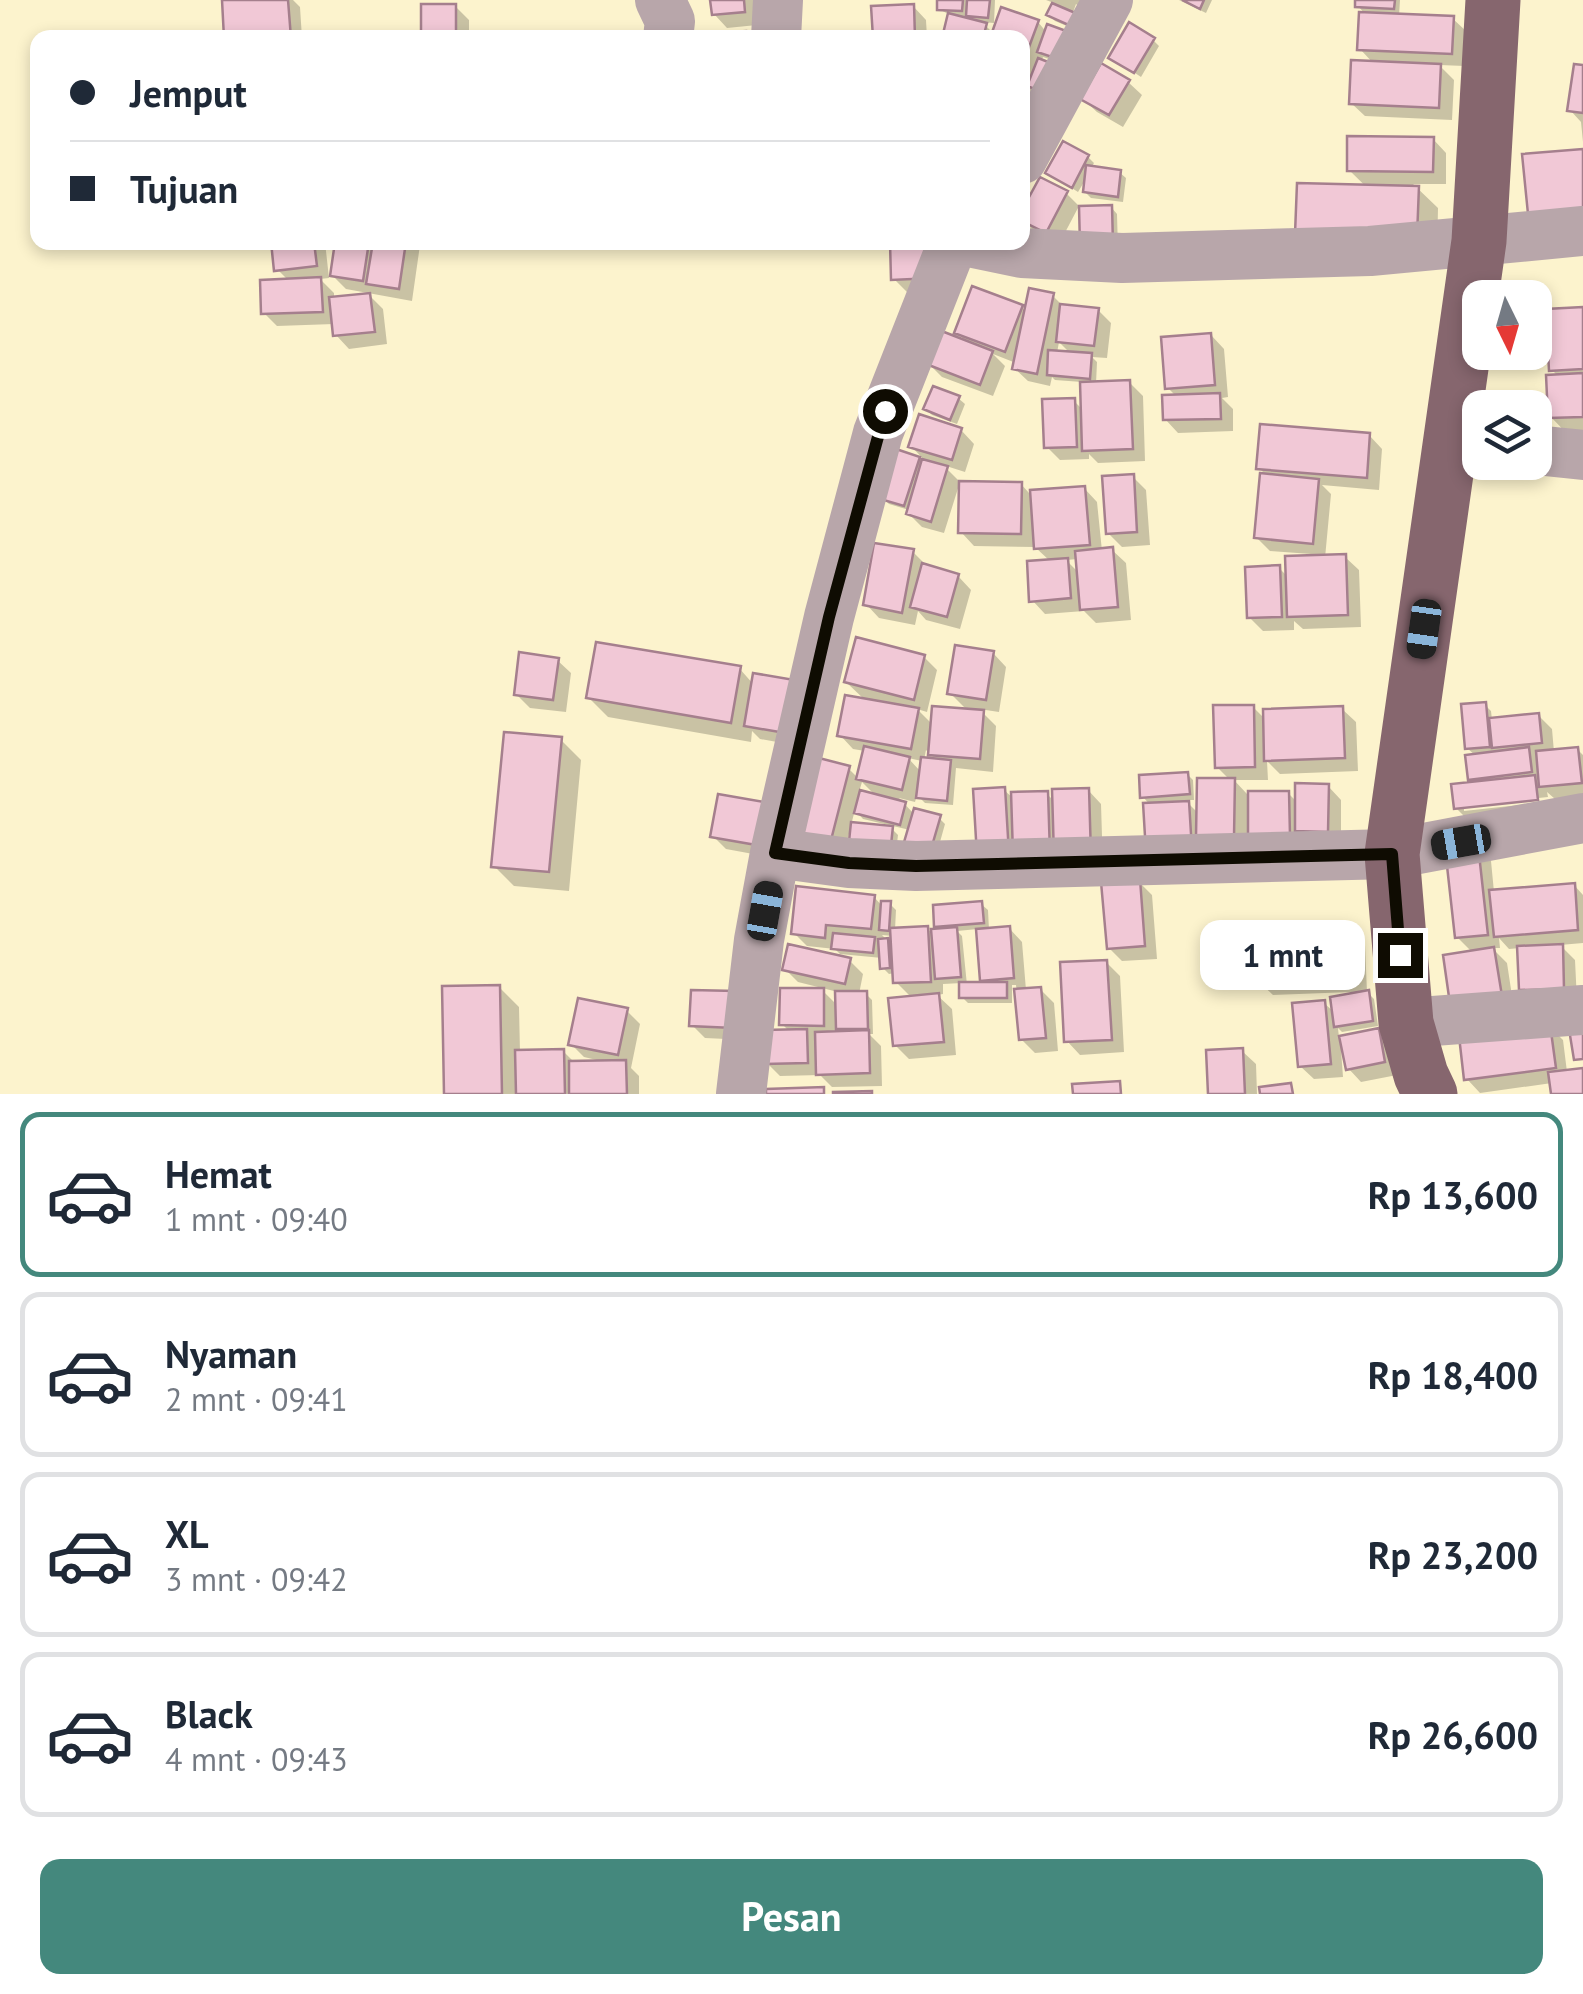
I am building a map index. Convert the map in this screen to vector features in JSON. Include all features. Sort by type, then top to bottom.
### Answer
[{"type":"main road","points":[[1469,390],[1493,0]]},
{"type":"main road","points":[[1430,1094],[1406,1023],[1392,854],[1462,459]]},
{"type":"street","points":[[660,0],[670,21],[669,30]]},
{"type":"street","points":[[776,30],[778,0]]},
{"type":"street","points":[[1030,134],[1038,108],[1108,0]]},
{"type":"street","points":[[1007,250],[1122,258],[1370,251],[1583,230]]},
{"type":"street","points":[[741,1094],[775,853],[829,617],[873,449],[950,250]]},
{"type":"street","points":[[1552,452],[1583,455]]},
{"type":"street","points":[[775,853],[849,863],[916,866],[1392,854],[1583,818]]},
{"type":"street","points":[[1406,1023],[1583,1010]]},
{"type":"building","points":[[222,0],[288,0],[290,30],[224,30]]},
{"type":"building","points":[[710,0],[744,0],[745,12],[712,15]]},
{"type":"building","points":[[937,0],[963,0],[962,11],[937,10]]},
{"type":"building","points":[[967,0],[990,0],[988,18],[966,16]]},
{"type":"building","points":[[1182,0],[1204,0],[1200,9]]},
{"type":"building","points":[[1355,0],[1395,0],[1394,9],[1355,7]]},
{"type":"building","points":[[1052,3],[1087,18],[1082,31],[1046,15]]},
{"type":"building","points":[[421,4],[456,4],[456,30],[421,30]]},
{"type":"building","points":[[914,4],[915,30],[872,30],[871,6]]},
{"type":"building","points":[[1001,7],[1039,20],[1030,44],[1030,30],[993,30]]},
{"type":"building","points":[[1359,12],[1454,16],[1452,54],[1357,50]]},
{"type":"building","points":[[948,13],[987,23],[985,30],[944,30]]},
{"type":"building","points":[[1129,22],[1155,38],[1134,73],[1108,58]]},
{"type":"building","points":[[1047,24],[1080,36],[1070,63],[1037,52]]},
{"type":"building","points":[[1038,58],[1066,69],[1055,97],[1030,87]]},
{"type":"building","points":[[1351,60],[1441,64],[1439,108],[1349,104]]},
{"type":"building","points":[[1101,63],[1130,80],[1109,115],[1080,99]]},
{"type":"building","points":[[1574,64],[1583,65],[1583,113],[1567,111]]},
{"type":"building","points":[[1347,136],[1434,137],[1433,172],[1347,171]]},
{"type":"building","points":[[1063,141],[1089,155],[1072,188],[1045,173]]},
{"type":"building","points":[[1583,149],[1583,209],[1528,214],[1522,154]]},
{"type":"building","points":[[1086,165],[1121,170],[1118,197],[1083,192]]},
{"type":"building","points":[[1040,177],[1068,191],[1046,233],[1030,225],[1030,195]]},
{"type":"building","points":[[1297,183],[1419,186],[1417,237],[1295,234]]},
{"type":"building","points":[[1112,205],[1113,245],[1080,246],[1079,206]]},
{"type":"building","points":[[272,250],[315,250],[317,266],[274,271]]},
{"type":"building","points":[[334,250],[368,250],[363,281],[330,276]]},
{"type":"building","points":[[372,250],[405,250],[399,289],[366,284]]},
{"type":"building","points":[[890,250],[933,250],[934,278],[891,280]]},
{"type":"building","points":[[321,277],[323,312],[261,314],[260,280]]},
{"type":"building","points":[[972,286],[1023,305],[1005,352],[954,333]]},
{"type":"building","points":[[1029,288],[1054,293],[1037,374],[1012,369]]},
{"type":"building","points":[[370,293],[375,332],[333,336],[329,297]]},
{"type":"building","points":[[1060,304],[1099,308],[1094,346],[1056,342]]},
{"type":"building","points":[[1583,307],[1583,369],[1549,371],[1552,309]]},
{"type":"building","points":[[939,330],[993,351],[980,385],[926,364]]},
{"type":"building","points":[[1211,333],[1215,385],[1165,389],[1161,337]]},
{"type":"building","points":[[1048,350],[1092,353],[1090,379],[1047,375]]},
{"type":"building","points":[[1583,373],[1583,417],[1552,418],[1552,390],[1547,390],[1546,375]]},
{"type":"building","points":[[1130,380],[1133,449],[1082,451],[1080,382]]},
{"type":"building","points":[[933,386],[960,396],[950,420],[923,409]]},
{"type":"building","points":[[1220,393],[1221,419],[1163,420],[1162,395]]},
{"type":"building","points":[[1075,398],[1077,447],[1044,448],[1042,399]]},
{"type":"building","points":[[919,414],[962,428],[952,460],[908,447]]},
{"type":"building","points":[[1260,424],[1370,433],[1367,478],[1256,469]]},
{"type":"building","points":[[896,449],[920,457],[904,506],[880,499]]},
{"type":"building","points":[[922,459],[948,466],[931,522],[906,514]]},
{"type":"building","points":[[1260,473],[1319,479],[1313,544],[1254,538]]},
{"type":"building","points":[[1134,474],[1137,532],[1106,534],[1102,476]]},
{"type":"building","points":[[959,481],[1022,482],[1021,534],[958,533]]},
{"type":"building","points":[[1085,486],[1090,545],[1034,549],[1030,490]]},
{"type":"building","points":[[874,543],[914,549],[902,613],[863,605]]},
{"type":"building","points":[[1113,547],[1118,607],[1080,610],[1075,551]]},
{"type":"building","points":[[1346,554],[1348,615],[1287,617],[1285,556]]},
{"type":"building","points":[[1068,558],[1071,598],[1029,602],[1027,561]]},
{"type":"building","points":[[922,563],[959,574],[947,617],[910,607]]},
{"type":"building","points":[[1280,565],[1282,617],[1247,618],[1245,567]]},
{"type":"building","points":[[856,637],[925,655],[914,700],[844,682]]},
{"type":"building","points":[[596,642],[741,666],[731,723],[586,698]]},
{"type":"building","points":[[955,645],[994,651],[986,700],[947,694]]},
{"type":"building","points":[[519,652],[559,658],[553,700],[514,695]]},
{"type":"building","points":[[753,673],[806,682],[797,735],[744,726]]},
{"type":"building","points":[[845,695],[919,708],[911,749],[837,736]]},
{"type":"building","points":[[1486,702],[1490,747],[1465,749],[1461,704]]},
{"type":"building","points":[[1213,705],[1254,705],[1255,767],[1215,768]]},
{"type":"building","points":[[932,706],[984,710],[980,759],[928,755]]},
{"type":"building","points":[[1343,706],[1345,758],[1264,761],[1263,709]]},
{"type":"building","points":[[1539,713],[1542,743],[1492,748],[1489,718]]},
{"type":"building","points":[[504,732],[562,737],[549,872],[491,867]]},
{"type":"building","points":[[864,746],[910,757],[902,790],[856,779]]},
{"type":"building","points":[[1529,747],[1532,772],[1468,780],[1465,755]]},
{"type":"building","points":[[1578,747],[1582,783],[1539,787],[1536,751]]},
{"type":"building","points":[[815,757],[850,766],[831,840],[796,832]]},
{"type":"building","points":[[921,757],[951,760],[947,801],[916,798]]},
{"type":"building","points":[[1188,772],[1190,794],[1140,798],[1139,775]]},
{"type":"building","points":[[1535,775],[1538,800],[1454,809],[1451,784]]},
{"type":"building","points":[[1197,778],[1235,778],[1234,837],[1196,836]]},
{"type":"building","points":[[1295,783],[1329,784],[1328,832],[1295,831]]},
{"type":"building","points":[[1005,787],[1009,854],[977,856],[973,789]]},
{"type":"building","points":[[1089,788],[1091,856],[1054,857],[1052,789]]},
{"type":"building","points":[[860,790],[906,802],[900,825],[854,813]]},
{"type":"building","points":[[1048,791],[1050,854],[1013,855],[1011,792]]},
{"type":"building","points":[[1248,791],[1289,791],[1290,836],[1248,838]]},
{"type":"building","points":[[718,794],[770,803],[762,846],[710,837]]},
{"type":"building","points":[[1189,801],[1192,850],[1146,853],[1143,803]]},
{"type":"building","points":[[914,808],[941,815],[929,856],[902,849]]},
{"type":"building","points":[[851,822],[893,826],[890,855],[848,851]]},
{"type":"building","points":[[1478,845],[1488,935],[1455,938],[1445,848]]},
{"type":"building","points":[[1140,879],[1145,946],[1107,949],[1101,882]]},
{"type":"building","points":[[1575,883],[1578,930],[1494,937],[1489,890]]},
{"type":"building","points":[[796,886],[875,895],[871,929],[826,925],[825,938],[791,934]]},
{"type":"building","points":[[881,901],[891,901],[889,931],[879,930]]},
{"type":"building","points":[[982,901],[984,923],[934,927],[933,905]]},
{"type":"building","points":[[928,926],[931,982],[893,983],[890,928]]},
{"type":"building","points":[[1010,926],[1014,978],[980,981],[976,929]]},
{"type":"building","points":[[957,927],[961,977],[935,979],[931,929]]},
{"type":"building","points":[[1352,929],[1354,979],[1257,983],[1255,933]]},
{"type":"building","points":[[833,933],[875,937],[873,953],[831,949]]},
{"type":"building","points":[[888,938],[890,968],[880,969],[878,939]]},
{"type":"building","points":[[788,944],[851,958],[845,984],[782,970]]},
{"type":"building","points":[[1563,944],[1564,989],[1519,990],[1517,946]]},
{"type":"building","points":[[1494,947],[1502,996],[1450,1004],[1443,955]]},
{"type":"building","points":[[1107,960],[1112,1040],[1064,1042],[1060,962]]},
{"type":"building","points":[[959,982],[1007,982],[1007,998],[959,998]]},
{"type":"building","points":[[500,985],[502,1094],[444,1094],[442,986]]},
{"type":"building","points":[[1041,987],[1046,1038],[1019,1040],[1014,989]]},
{"type":"building","points":[[780,988],[824,988],[824,1026],[779,1025]]},
{"type":"building","points":[[691,990],[736,991],[734,1028],[689,1026]]},
{"type":"building","points":[[1369,990],[1373,1021],[1334,1027],[1330,997]]},
{"type":"building","points":[[835,991],[867,991],[868,1029],[836,1029]]},
{"type":"building","points":[[939,993],[944,1042],[893,1046],[888,998]]},
{"type":"building","points":[[578,998],[628,1008],[618,1055],[568,1045]]},
{"type":"building","points":[[1325,1000],[1331,1064],[1298,1067],[1292,1003]]},
{"type":"building","points":[[1583,1020],[1583,1059],[1574,1060],[1568,1023]]},
{"type":"building","points":[[1550,1024],[1556,1068],[1464,1080],[1459,1036]]},
{"type":"building","points":[[1379,1028],[1385,1062],[1346,1070],[1339,1036]]},
{"type":"building","points":[[807,1029],[808,1063],[764,1064],[764,1030]]},
{"type":"building","points":[[869,1030],[870,1073],[816,1075],[815,1032]]},
{"type":"building","points":[[1243,1048],[1245,1094],[1208,1094],[1206,1050]]},
{"type":"building","points":[[564,1049],[565,1094],[516,1094],[515,1050]]},
{"type":"building","points":[[626,1060],[627,1094],[569,1094],[569,1061]]},
{"type":"building","points":[[1583,1068],[1583,1094],[1551,1094],[1548,1072]]},
{"type":"building","points":[[1120,1081],[1121,1094],[1073,1094],[1072,1084]]},
{"type":"building","points":[[1291,1083],[1293,1094],[1260,1094],[1259,1087]]},
{"type":"building","points":[[824,1087],[824,1094],[766,1094],[766,1089]]},
{"type":"building","points":[[833,1092],[872,1094],[833,1094]]},
{"type":"route","points":[[885,411],[829,617],[775,853],[849,863],[916,866],[1392,854],[1400,955]]}]
